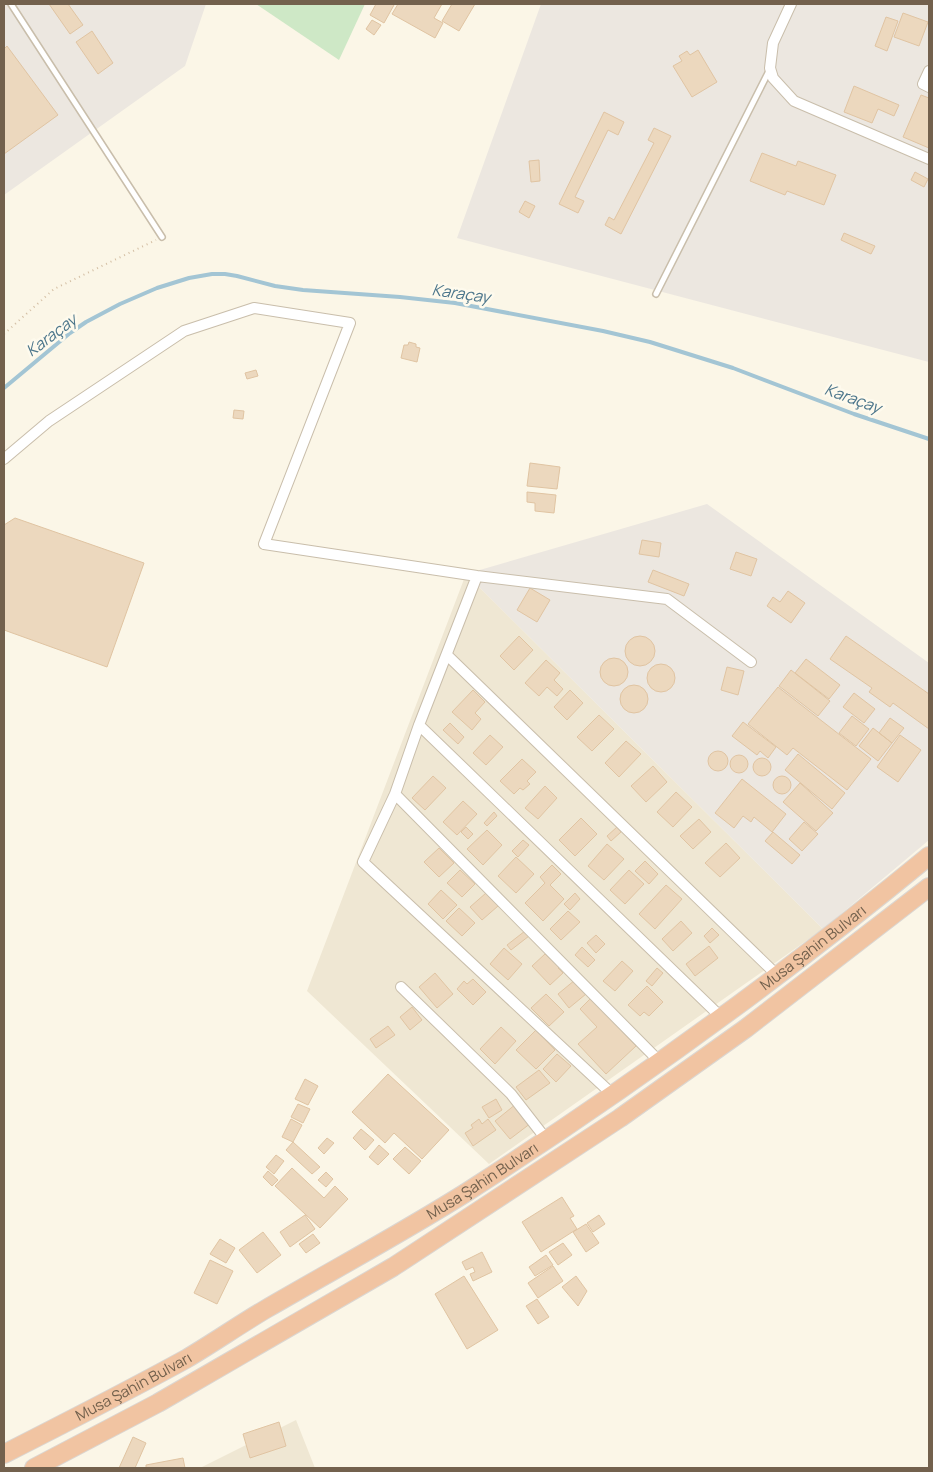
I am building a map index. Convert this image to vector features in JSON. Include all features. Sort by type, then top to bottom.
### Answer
[{"type":"highway","name":"Musa Şahin Bulvarı","points":[[4,1454],[188,1357],[264,1310],[389,1239],[466,1192],[660,1062],[862,912],[929,856]]},
{"type":"highway","name":"Musa Şahin Bulvarı","points":[[34,1468],[175,1393],[393,1267],[620,1118],[745,1029],[929,887]]},
{"type":"street","points":[[791,4],[773,43],[770,68],[772,78],[794,101],[929,159]]},
{"type":"street","points":[[929,71],[923,84],[929,87]]},
{"type":"street","points":[[4,459],[49,421],[184,331],[254,308],[350,323],[264,544],[477,576],[666,599],[751,662]]},
{"type":"street","points":[[477,576],[418,725],[395,794],[364,862],[612,1094]]},
{"type":"street","points":[[447,654],[778,976]]},
{"type":"street","points":[[418,725],[720,1017]]},
{"type":"street","points":[[395,794],[660,1062]]},
{"type":"street","points":[[401,987],[511,1094],[546,1139]]},
{"type":"lane","points":[[11,4],[162,238]]},
{"type":"lane","points":[[656,294],[770,68]]},
{"type":"path","points":[[4,334],[54,289],[162,238]]},
{"type":"shaded area","points":[[4,4],[206,4],[185,66],[4,195]]},
{"type":"shaded area","points":[[541,4],[929,4],[929,362],[457,238]]},
{"type":"shaded area","points":[[707,504],[929,663],[929,840],[823,929],[466,574]]},
{"type":"shaded area","points":[[466,574],[823,929],[489,1164],[307,991]]},
{"type":"shaded area","points":[[296,1420],[315,1468],[200,1468]]},
{"type":"green space","points":[[256,4],[365,4],[339,60]]},
{"type":"building","points":[[49,4],[68,4],[83,25],[70,34]]},
{"type":"building","points":[[376,4],[394,5],[384,23],[370,15]]},
{"type":"building","points":[[398,4],[442,4],[434,18],[443,23],[435,38],[392,14]]},
{"type":"building","points":[[452,4],[475,4],[459,31],[442,21]]},
{"type":"building","points":[[903,13],[928,22],[919,46],[894,37]]},
{"type":"building","points":[[886,17],[898,21],[887,51],[875,46]]},
{"type":"building","points":[[372,20],[381,25],[374,35],[366,29]]},
{"type":"building","points":[[92,31],[113,63],[98,74],[76,42]]},
{"type":"building","points":[[7,46],[58,115],[4,154],[4,49]]},
{"type":"building","points":[[698,50],[717,82],[692,97],[673,66],[682,61],[679,56],[687,51],[690,55]]},
{"type":"building","points":[[854,86],[899,105],[894,116],[878,109],[872,123],[844,112]]},
{"type":"building","points":[[921,95],[929,98],[929,148],[903,137]]},
{"type":"building","points":[[604,112],[624,122],[618,135],[608,130],[575,197],[584,201],[578,213],[559,204]]},
{"type":"building","points":[[654,128],[671,136],[621,234],[605,225],[609,217],[614,220],[654,143],[648,140]]},
{"type":"building","points":[[762,153],[796,166],[798,161],[836,175],[824,205],[787,191],[785,195],[750,181]]},
{"type":"building","points":[[539,160],[540,181],[531,182],[529,161]]},
{"type":"building","points":[[915,172],[928,179],[924,187],[911,180]]},
{"type":"building","points":[[525,201],[535,206],[529,218],[519,212]]},
{"type":"building","points":[[844,233],[875,246],[871,254],[841,240]]},
{"type":"building","points":[[409,342],[416,344],[416,347],[420,348],[417,362],[401,358],[404,345],[408,345]]},
{"type":"building","points":[[256,370],[258,376],[247,379],[245,373]]},
{"type":"building","points":[[234,410],[244,411],[243,419],[233,418]]},
{"type":"building","points":[[530,463],[560,467],[557,489],[527,486]]},
{"type":"building","points":[[527,492],[556,495],[554,513],[535,511],[535,503],[527,502]]},
{"type":"building","points":[[15,518],[144,563],[107,667],[4,630],[4,525]]},
{"type":"building","points":[[642,540],[661,543],[659,557],[639,554]]},
{"type":"building","points":[[736,552],[757,559],[751,576],[730,569]]},
{"type":"building","points":[[653,570],[689,584],[684,596],[648,582]]},
{"type":"building","points":[[530,588],[550,600],[537,622],[517,610]]},
{"type":"building","points":[[788,591],[805,603],[791,623],[767,606],[773,597],[780,602]]},
{"type":"building","points":[[519,636],[533,650],[514,670],[500,656]]},
{"type":"building","points":[[640,636],[650,641],[655,651],[650,661],[640,666],[630,661],[625,651],[630,641]]},
{"type":"building","points":[[846,636],[929,694],[929,729],[893,703],[890,707],[869,692],[872,688],[830,659]]},
{"type":"building","points":[[614,658],[624,662],[628,672],[624,682],[614,686],[604,682],[600,672],[604,662]]},
{"type":"building","points":[[806,659],[840,685],[829,699],[795,673]]},
{"type":"building","points":[[546,660],[560,673],[554,680],[563,689],[557,696],[547,687],[539,696],[525,683]]},
{"type":"building","points":[[661,664],[671,668],[675,678],[671,688],[661,692],[651,688],[647,678],[651,668]]},
{"type":"building","points":[[727,667],[744,671],[738,695],[721,690]]},
{"type":"building","points":[[791,670],[830,701],[818,716],[779,686]]},
{"type":"building","points":[[634,685],[644,689],[648,699],[644,709],[634,713],[624,709],[620,699],[624,689]]},
{"type":"building","points":[[778,687],[871,759],[847,790],[793,748],[787,755],[748,724]]},
{"type":"building","points":[[473,690],[485,702],[475,713],[481,719],[472,730],[452,712]]},
{"type":"building","points":[[570,690],[583,703],[567,720],[554,707]]},
{"type":"building","points":[[854,693],[875,709],[864,723],[843,707]]},
{"type":"building","points":[[599,715],[614,729],[592,751],[577,737]]},
{"type":"building","points":[[852,716],[869,729],[856,746],[839,733]]},
{"type":"building","points":[[890,718],[904,728],[892,743],[879,733]]},
{"type":"building","points":[[743,722],[776,747],[768,758],[760,751],[757,755],[732,736]]},
{"type":"building","points":[[450,723],[464,737],[458,744],[443,730]]},
{"type":"building","points":[[873,728],[892,743],[878,761],[859,746]]},
{"type":"building","points":[[490,735],[503,747],[486,765],[473,753]]},
{"type":"building","points":[[900,735],[921,750],[898,782],[877,767]]},
{"type":"building","points":[[626,741],[641,754],[619,777],[605,763]]},
{"type":"building","points":[[718,751],[725,754],[728,761],[725,768],[718,771],[711,768],[708,761],[711,754]]},
{"type":"building","points":[[798,754],[845,793],[832,809],[785,770]]},
{"type":"building","points":[[735,755],[743,755],[748,760],[746,771],[735,773],[730,768],[730,760]]},
{"type":"building","points":[[758,758],[766,758],[771,763],[769,774],[758,776],[753,771],[753,763]]},
{"type":"building","points":[[522,759],[536,772],[527,781],[530,784],[523,790],[520,788],[514,794],[500,781]]},
{"type":"building","points":[[653,766],[667,782],[646,802],[631,786]]},
{"type":"building","points":[[433,776],[446,788],[425,810],[412,798]]},
{"type":"building","points":[[778,776],[786,776],[791,781],[789,792],[778,794],[773,789],[773,781]]},
{"type":"building","points":[[742,779],[786,814],[772,832],[754,817],[751,822],[743,816],[734,828],[715,813]]},
{"type":"building","points":[[800,783],[833,813],[816,831],[783,802]]},
{"type":"building","points":[[545,786],[557,798],[538,819],[525,808]]},
{"type":"building","points":[[676,792],[692,807],[673,827],[657,812]]},
{"type":"building","points":[[463,801],[477,814],[457,835],[443,822]]},
{"type":"building","points":[[494,812],[497,816],[487,826],[484,823]]},
{"type":"building","points":[[581,818],[597,834],[575,856],[559,840]]},
{"type":"building","points":[[699,819],[711,832],[693,849],[680,836]]},
{"type":"building","points":[[804,822],[818,834],[802,851],[789,839]]},
{"type":"building","points":[[466,827],[473,834],[468,839],[461,832]]},
{"type":"building","points":[[617,827],[621,832],[611,841],[607,836]]},
{"type":"building","points":[[487,830],[502,845],[483,865],[467,849]]},
{"type":"building","points":[[773,832],[800,855],[792,864],[765,841]]},
{"type":"building","points":[[523,840],[529,845],[518,857],[512,851]]},
{"type":"building","points":[[726,843],[740,858],[720,877],[705,863]]},
{"type":"building","points":[[607,844],[624,859],[604,880],[588,866]]},
{"type":"building","points":[[439,848],[454,863],[439,877],[424,862]]},
{"type":"building","points":[[516,857],[534,874],[516,893],[498,876]]},
{"type":"building","points":[[645,861],[658,874],[649,884],[635,871]]},
{"type":"building","points":[[552,865],[561,874],[550,885],[564,899],[543,921],[525,903],[545,883],[540,877]]},
{"type":"building","points":[[460,870],[475,884],[462,897],[447,883]]},
{"type":"building","points":[[629,870],[644,884],[625,904],[610,890]]},
{"type":"building","points":[[666,885],[682,899],[655,929],[639,914]]},
{"type":"building","points":[[441,890],[457,905],[443,919],[428,904]]},
{"type":"building","points":[[486,893],[498,906],[482,920],[470,907]]},
{"type":"building","points":[[575,893],[580,899],[570,910],[564,904]]},
{"type":"building","points":[[459,908],[475,923],[462,936],[446,921]]},
{"type":"building","points":[[568,911],[580,922],[561,940],[550,929]]},
{"type":"building","points":[[681,921],[692,933],[673,951],[662,939]]},
{"type":"building","points":[[712,928],[719,935],[710,943],[704,936]]},
{"type":"building","points":[[525,931],[529,936],[511,950],[507,945]]},
{"type":"building","points":[[596,935],[605,944],[596,953],[587,943]]},
{"type":"building","points":[[709,946],[718,958],[695,976],[686,964]]},
{"type":"building","points":[[582,947],[595,960],[588,967],[575,955]]},
{"type":"building","points":[[504,948],[522,964],[508,980],[490,964]]},
{"type":"building","points":[[545,954],[550,959],[553,956],[561,966],[558,968],[563,973],[550,985],[532,966]]},
{"type":"building","points":[[622,961],[633,971],[615,991],[603,981]]},
{"type":"building","points":[[657,968],[663,973],[652,986],[646,981]]},
{"type":"building","points":[[435,973],[453,994],[437,1008],[419,987]]},
{"type":"building","points":[[473,979],[486,992],[473,1005],[457,989],[464,981],[467,984]]},
{"type":"building","points":[[575,980],[586,994],[569,1008],[558,994]]},
{"type":"building","points":[[647,986],[663,1002],[649,1016],[644,1012],[640,1016],[628,1005]]},
{"type":"building","points":[[546,994],[564,1012],[549,1026],[531,1008]]},
{"type":"building","points":[[591,998],[636,1046],[606,1074],[578,1044],[597,1027],[580,1009]]},
{"type":"building","points":[[412,1007],[422,1020],[410,1030],[400,1017]]},
{"type":"building","points":[[388,1026],[395,1035],[376,1048],[370,1039]]},
{"type":"building","points":[[501,1027],[516,1041],[495,1064],[480,1049]]},
{"type":"building","points":[[536,1030],[555,1050],[536,1069],[516,1050]]},
{"type":"building","points":[[557,1054],[571,1066],[556,1082],[543,1069]]},
{"type":"building","points":[[539,1070],[550,1083],[526,1100],[516,1087]]},
{"type":"building","points":[[388,1074],[449,1130],[422,1159],[394,1133],[385,1143],[352,1112]]},
{"type":"building","points":[[305,1079],[318,1086],[308,1105],[295,1099]]},
{"type":"building","points":[[496,1099],[502,1110],[489,1118],[482,1107]]},
{"type":"building","points":[[298,1104],[310,1109],[303,1123],[291,1117]]},
{"type":"building","points":[[516,1104],[531,1123],[510,1139],[495,1121]]},
{"type":"building","points":[[291,1119],[302,1125],[293,1142],[282,1137]]},
{"type":"building","points":[[479,1119],[482,1124],[488,1119],[496,1130],[473,1146],[465,1133],[473,1128],[471,1125]]},
{"type":"building","points":[[361,1129],[374,1140],[365,1150],[353,1138]]},
{"type":"building","points":[[327,1138],[334,1143],[324,1154],[318,1148]]},
{"type":"building","points":[[293,1142],[320,1167],[312,1174],[286,1150]]},
{"type":"building","points":[[379,1145],[389,1154],[378,1165],[369,1157]]},
{"type":"building","points":[[405,1147],[421,1161],[409,1174],[393,1159]]},
{"type":"building","points":[[276,1155],[284,1161],[274,1174],[266,1167]]},
{"type":"building","points":[[292,1168],[324,1198],[335,1186],[348,1199],[320,1228],[275,1186]]},
{"type":"building","points":[[268,1171],[278,1180],[272,1186],[263,1177]]},
{"type":"building","points":[[326,1172],[333,1179],[326,1187],[318,1180]]},
{"type":"building","points":[[562,1197],[574,1216],[570,1218],[577,1229],[541,1252],[522,1222]]},
{"type":"building","points":[[305,1215],[315,1229],[290,1247],[280,1232]]},
{"type":"building","points":[[599,1215],[605,1224],[593,1232],[587,1223]]},
{"type":"building","points":[[586,1224],[599,1243],[586,1252],[573,1232]]},
{"type":"building","points":[[263,1232],[281,1255],[257,1273],[239,1250]]},
{"type":"building","points":[[313,1234],[320,1243],[306,1253],[299,1244]]},
{"type":"building","points":[[220,1239],[235,1248],[226,1263],[210,1254]]},
{"type":"building","points":[[563,1243],[572,1255],[558,1265],[549,1252]]},
{"type":"building","points":[[482,1252],[492,1272],[473,1281],[470,1274],[475,1272],[473,1267],[466,1270],[462,1262]]},
{"type":"building","points":[[546,1255],[553,1265],[535,1276],[529,1267]]},
{"type":"building","points":[[210,1260],[233,1271],[217,1304],[194,1293]]},
{"type":"building","points":[[553,1266],[563,1281],[538,1298],[528,1283]]},
{"type":"building","points":[[464,1276],[498,1330],[467,1349],[435,1294]]},
{"type":"building","points":[[576,1276],[587,1291],[578,1306],[562,1287]]},
{"type":"building","points":[[537,1299],[549,1317],[538,1324],[526,1306]]},
{"type":"building","points":[[279,1422],[286,1446],[250,1458],[243,1434]]},
{"type":"building","points":[[133,1437],[146,1443],[135,1468],[119,1468]]},
{"type":"building","points":[[183,1458],[185,1468],[146,1468],[146,1465]]},
{"type":"waterway","name":"Karaçay","points":[[4,388],[70,333],[120,304],[157,288],[189,278],[225,274],[275,286],[303,290],[455,303],[603,331],[650,342],[733,368],[854,414],[929,439]]}]
